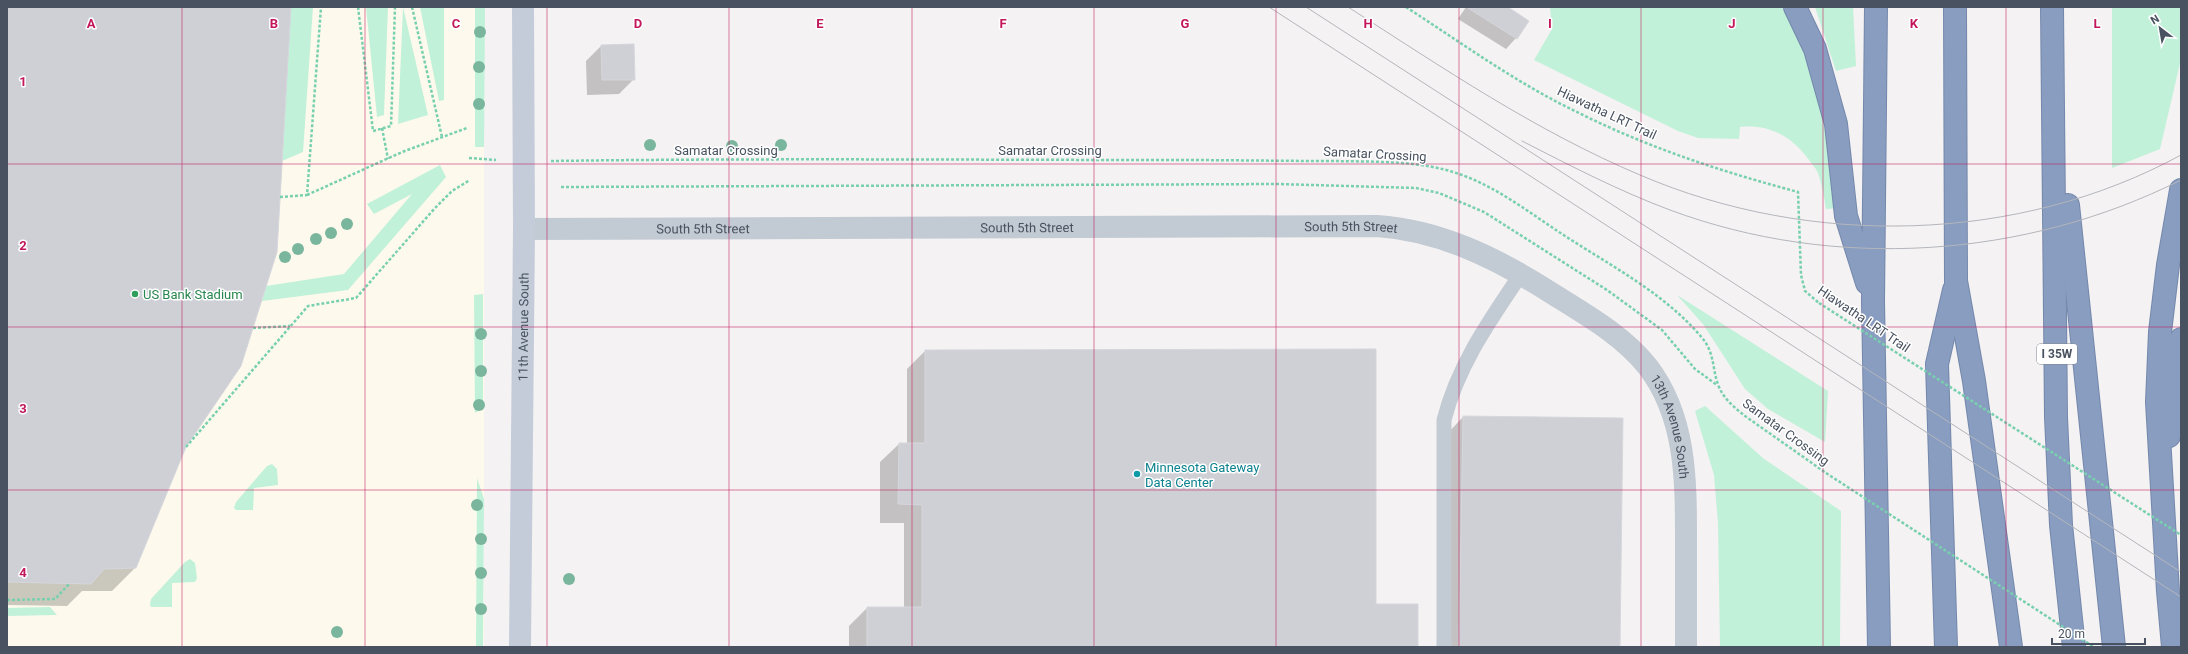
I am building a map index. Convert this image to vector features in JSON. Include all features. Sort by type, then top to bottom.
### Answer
[{"type":"highway","points":[[1795,7],[1815,49],[1834,117],[1846,216],[1873,301]]},
{"type":"highway","points":[[1876,7],[1873,301],[1879,647]]},
{"type":"highway","points":[[1955,7],[1956,281],[1974,381],[2010,647]]},
{"type":"highway","name":"I 35W","points":[[2052,7],[2056,417],[2061,524],[2074,647]]},
{"type":"highway","points":[[2053,59],[2114,647]]},
{"type":"highway","points":[[2173,647],[2161,495],[2157,402],[2160,332],[2168,265],[2181,190]]},
{"type":"highway","points":[[1946,647],[1937,364],[1956,281]]},
{"type":"highway","points":[[2161,495],[2181,339]]},
{"type":"street","name":"11th Avenue South","points":[[520,647],[524,229],[523,7]]},
{"type":"street","name":"South 5th Street","points":[[524,229],[1377,226],[1416,231],[1463,245],[1521,274]]},
{"type":"street","name":"13th Avenue South","points":[[1521,274],[1621,339],[1647,366],[1670,403],[1679,434],[1686,485],[1686,647]]},
{"type":"lane","points":[[1444,647],[1444,420],[1450,395],[1479,336],[1521,274]]},
{"type":"path","points":[[307,195],[321,7]]},
{"type":"path","points":[[358,7],[373,132],[391,126],[395,7]]},
{"type":"path","points":[[412,7],[442,137]]},
{"type":"path","name":"Hiawatha LRT Trail","points":[[1406,7],[1519,81],[1579,114],[1695,161],[1798,192],[1801,275],[1805,291],[1819,303],[2181,535]]},
{"type":"path","points":[[382,128],[388,158]]},
{"type":"path","points":[[280,197],[307,195],[388,158],[467,128]]},
{"type":"path","name":"Samatar Crossing","points":[[555,161],[1242,160],[1375,162],[1414,165],[1444,170],[1462,175],[1507,198],[1651,292],[1678,313],[1704,340],[1712,353],[1718,385],[1723,395],[1733,406],[1826,473],[2094,647]]},
{"type":"path","points":[[186,447],[308,306],[356,298],[435,208],[452,191],[470,180]]},
{"type":"path","points":[[253,328],[290,326]]},
{"type":"path","points":[[7,600],[55,598],[70,583]]},
{"type":"shaded area","points":[[7,7],[484,7],[484,647],[7,647]]},
{"type":"green space","points":[[289,7],[313,7],[303,152],[282,161]]},
{"type":"green space","points":[[366,7],[388,7],[384,115],[377,117]]},
{"type":"green space","points":[[403,7],[428,115],[398,124]]},
{"type":"green space","points":[[420,7],[444,7],[444,100],[439,101]]},
{"type":"green space","points":[[475,7],[485,7],[484,147],[475,147]]},
{"type":"green space","points":[[1550,7],[1782,7],[1795,30],[1814,79],[1827,130],[1841,208],[1826,209],[1821,182],[1816,169],[1795,144],[1779,133],[1761,128],[1740,127],[1739,139],[1698,138],[1678,131],[1534,60],[1552,29]]},
{"type":"green space","points":[[1815,7],[1853,7],[1856,66],[1836,71]]},
{"type":"green space","points":[[2112,7],[2181,7],[2181,59],[2160,149],[2112,168]]},
{"type":"green space","points":[[440,165],[446,177],[348,290],[262,301],[266,286],[344,274],[412,194],[374,214],[367,204]]},
{"type":"green space","points":[[483,294],[483,408],[475,413],[474,295]]},
{"type":"green space","points":[[1677,295],[1828,391],[1825,442],[1768,409],[1745,389],[1703,324]]},
{"type":"green space","points":[[1705,406],[1764,459],[1841,511],[1840,647],[1720,647],[1718,523],[1714,475],[1695,411]]},
{"type":"green space","points":[[272,464],[277,469],[278,485],[254,488],[253,510],[236,510],[234,508],[236,502],[267,466]]},
{"type":"green space","points":[[477,478],[484,499],[483,647],[476,647]]},
{"type":"green space","points":[[190,559],[195,563],[197,578],[195,582],[172,583],[172,607],[151,607],[151,599],[185,562]]},
{"type":"green space","points":[[50,607],[57,615],[7,616],[7,608]]},
{"type":"building","name":"US Bank Stadium","points":[[7,7],[291,7],[277,252],[241,366],[186,447],[136,568],[104,569],[91,584],[7,582]]},
{"type":"building","points":[[1508,7],[1529,21],[1517,39],[1468,8]]},
{"type":"building","points":[[634,44],[635,80],[602,80],[601,45]]},
{"type":"building","name":"Minnesota Gateway Data Center","points":[[1376,349],[1376,604],[1418,604],[1418,647],[867,647],[867,607],[922,607],[922,505],[898,504],[899,443],[925,443],[925,350]]},
{"type":"building","points":[[1463,416],[1623,418],[1620,647],[1459,647]]},
{"type":"tram line","points":[[1269,7],[2181,597]]},
{"type":"tram line","points":[[1306,7],[2181,572]]},
{"type":"tram line","points":[[1348,7],[1419,53],[1527,119],[1601,158],[1640,175],[1705,199],[1773,215],[1843,224],[1913,226],[1983,220],[2052,206],[2118,184],[2181,155]]},
{"type":"tram line","points":[[1522,141],[1577,169],[1651,203],[1670,210],[1733,229],[1797,242],[1862,248],[1928,248],[1994,240],[2058,227],[2121,206],[2181,180]]},
{"type":"place","name":"US Bank Stadium","points":[[135,294]]},
{"type":"place","name":"Minnesota Gateway Data Center","points":[[1137,474]]}]
